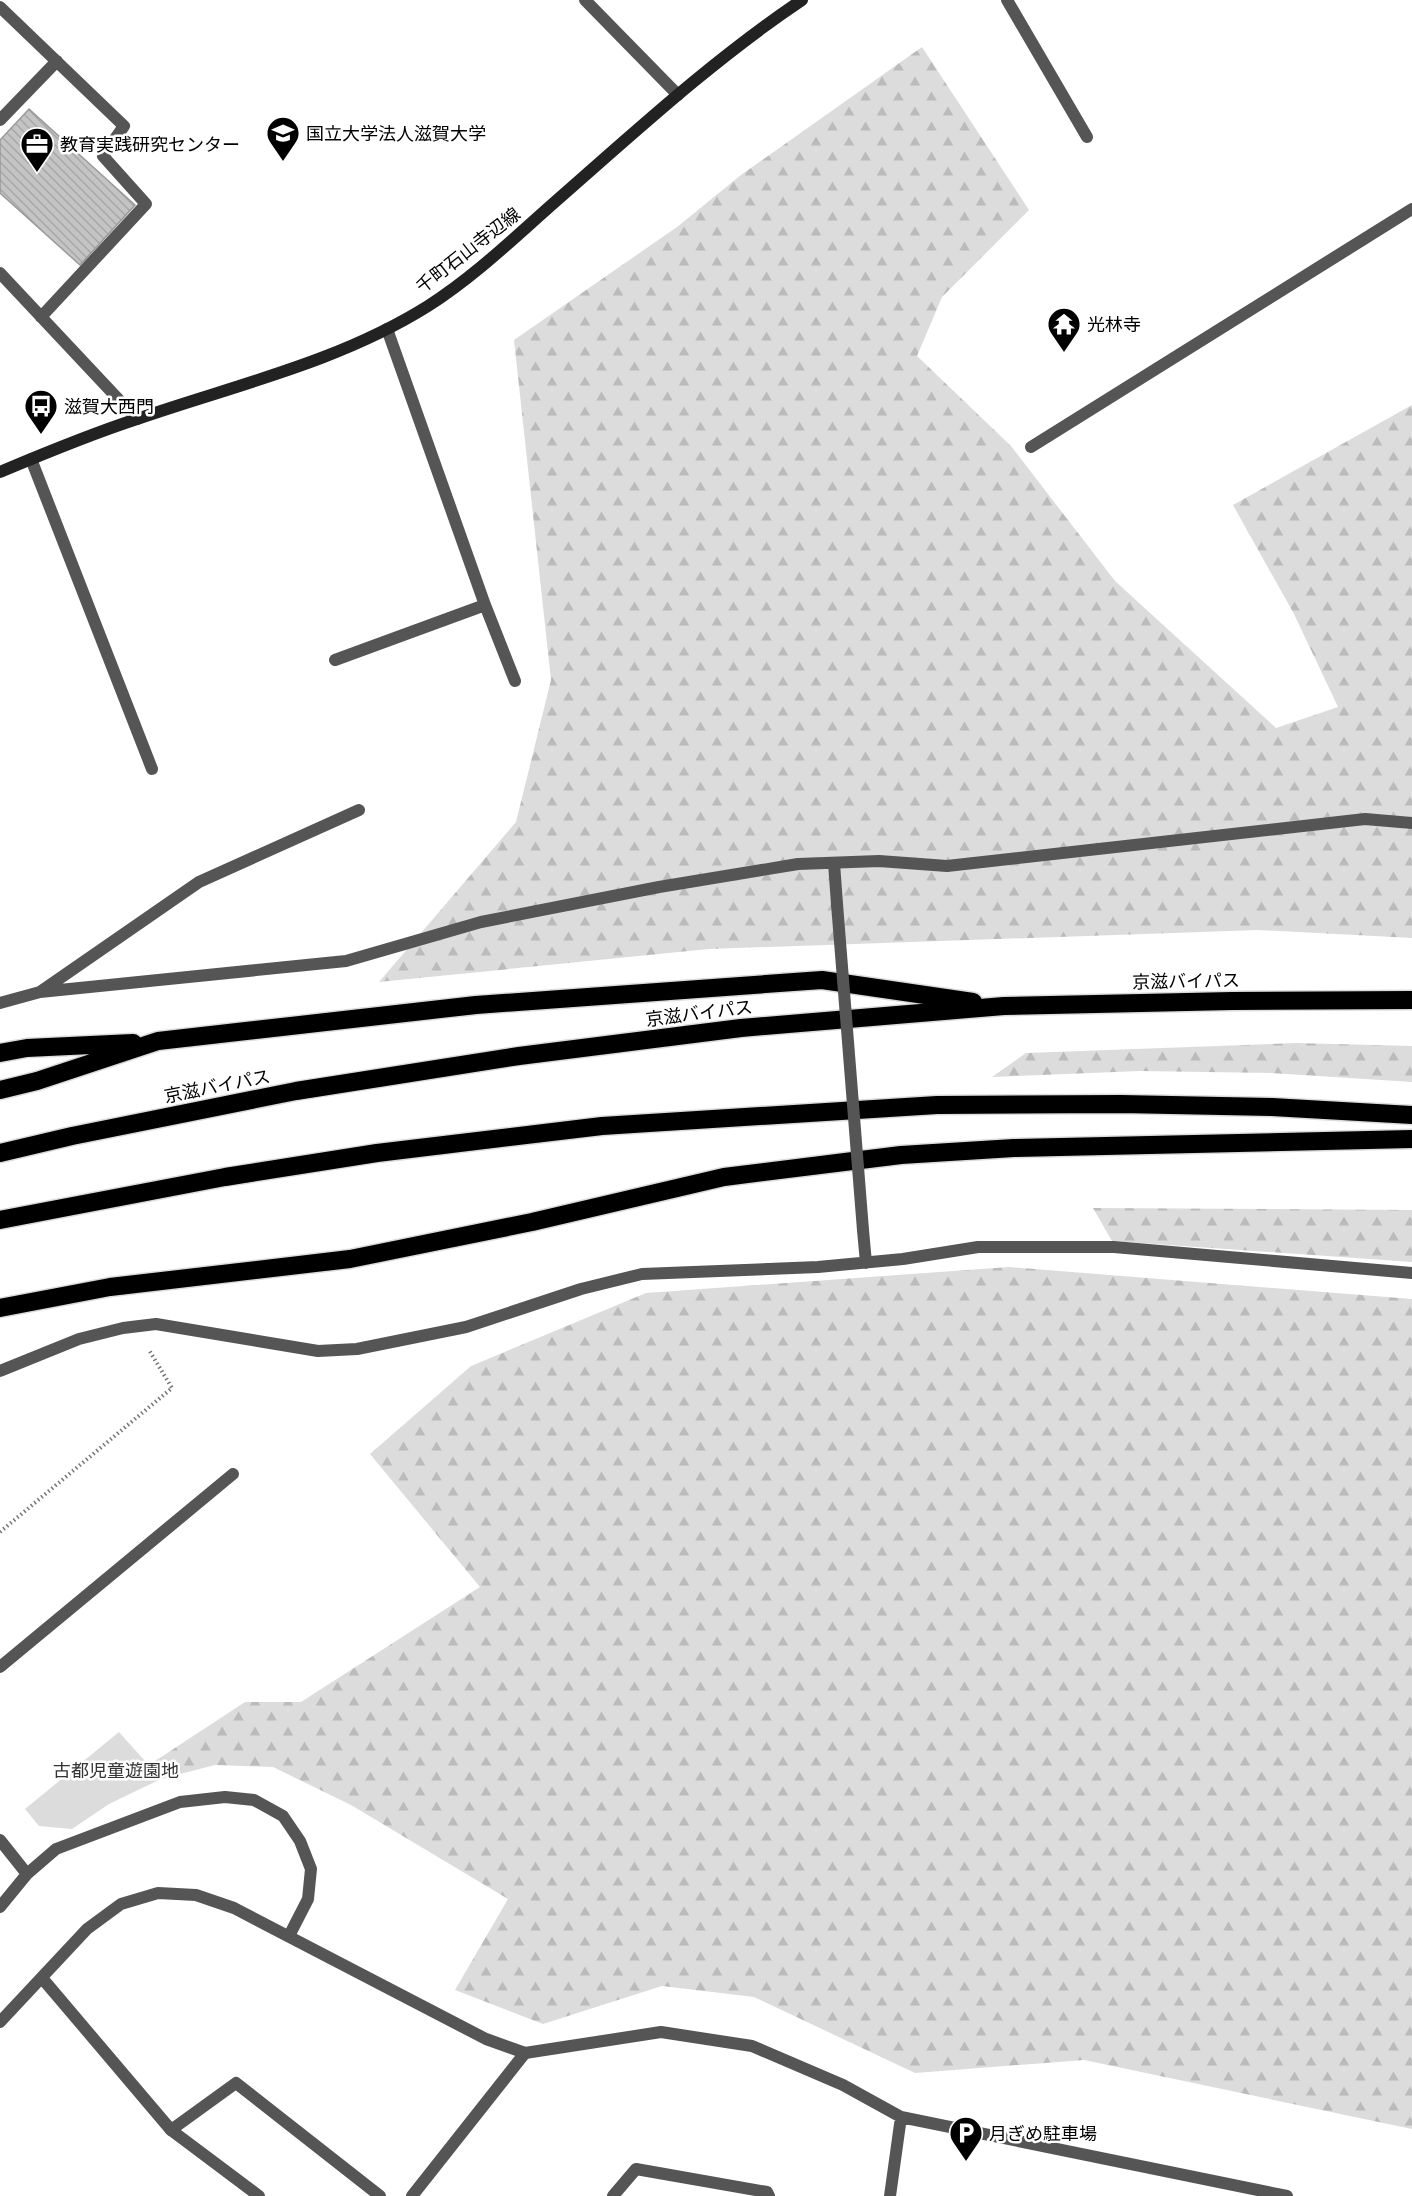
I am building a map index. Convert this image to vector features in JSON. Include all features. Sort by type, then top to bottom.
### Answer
[{"type":"highway","points":[[0,1053],[27,1048],[158,1041],[476,1005],[822,980],[1004,1006]]},
{"type":"highway","name":"京滋バイパス","points":[[0,1153],[72,1136],[296,1091],[519,1056],[741,1028],[1004,1006],[1412,1000]]},
{"type":"highway","points":[[0,1090],[37,1081],[158,1041]]},
{"type":"highway","points":[[0,1220],[225,1177],[366,1154],[602,1126],[938,1105],[1260,1106],[1412,1115]]},
{"type":"highway","points":[[0,1308],[110,1287],[350,1259],[532,1222],[724,1177],[901,1155],[1014,1148],[1412,1139]]},
{"type":"main road","name":"千町石山寺辺線","points":[[0,472],[137,419],[330,355],[387,329],[428,305],[478,269],[678,94],[760,29],[802,0]]},
{"type":"street","points":[[585,0],[678,94]]},
{"type":"street","points":[[1007,0],[1087,137]]},
{"type":"street","points":[[0,7],[124,126],[104,156],[146,204],[41,317]]},
{"type":"street","points":[[0,120],[57,61]]},
{"type":"street","points":[[1031,447],[1412,209]]},
{"type":"street","points":[[0,273],[137,419]]},
{"type":"street","points":[[387,329],[514,681]]},
{"type":"street","points":[[31,459],[152,769]]},
{"type":"street","points":[[335,660],[485,605]]},
{"type":"street","points":[[40,992],[198,882],[359,810]]},
{"type":"street","points":[[0,1003],[40,992],[346,961],[481,922],[670,885],[798,864],[879,861],[947,866],[1365,819],[1412,822]]},
{"type":"street","points":[[834,863],[866,1263]]},
{"type":"street","points":[[4,1368],[79,1339],[123,1328],[156,1324],[318,1351],[357,1348],[466,1327],[581,1289],[642,1274],[818,1268],[978,1247],[1114,1247],[1412,1273]]},
{"type":"street","points":[[0,1667],[232,1474]]},
{"type":"street","points":[[0,1907],[27,1874],[56,1849],[180,1802],[225,1797],[254,1800],[282,1816],[300,1841],[311,1869],[308,1899],[289,1936]]},
{"type":"street","points":[[0,1840],[27,1874]]},
{"type":"street","points":[[0,2022],[87,1929],[121,1904],[158,1893],[196,1895],[234,1908],[486,2039],[525,2054],[661,2032],[752,2046],[843,2085],[901,2117],[1287,2196]]},
{"type":"street","points":[[42,1978],[171,2130],[258,2196]]},
{"type":"street","points":[[412,2196],[525,2054]]},
{"type":"street","points":[[171,2130],[236,2083],[380,2196]]},
{"type":"street","points":[[890,2196],[901,2117]]},
{"type":"street","points":[[613,2196],[636,2169],[767,2192],[769,2196]]},
{"type":"path","points":[[0,1532],[172,1388],[149,1352],[148,1325]]},
{"type":"green space","points":[[922,47],[1029,210],[942,297],[917,356],[1011,446],[1115,581],[1276,728],[1338,707],[1294,614],[1233,505],[1412,405],[1412,938],[1258,930],[709,949],[379,982],[516,822],[551,680],[514,340],[677,227],[741,175]]},
{"type":"green space","points":[[1296,1043],[1412,1046],[1412,1082],[1271,1073],[1140,1071],[992,1077],[1026,1053]]},
{"type":"green space","points":[[1093,1208],[1412,1210],[1412,1262],[1112,1241]]},
{"type":"green space","points":[[1009,1267],[1412,1299],[1412,2129],[1084,2060],[915,2073],[754,1997],[662,1986],[543,2024],[455,1990],[508,1899],[351,1805],[273,1767],[215,1765],[161,1779],[149,1765],[245,1702],[301,1702],[480,1587],[370,1454],[471,1366],[646,1293]]},
{"type":"green space","name":"古都児童遊園地","points":[[119,1732],[161,1779],[109,1804],[72,1829],[39,1826],[25,1809]]},
{"type":"building","points":[[29,109],[135,205],[80,265],[0,193],[0,140]]},
{"type":"place","name":"国立大学法人滋賀大学","points":[[283,162]]},
{"type":"place","name":"教育実践研究センター","points":[[37,173]]},
{"type":"place","name":"光林寺","points":[[1064,353]]},
{"type":"place","name":"滋賀大西門","points":[[41,435]]},
{"type":"place","name":"月ぎめ駐車場","points":[[966,2162]]}]
